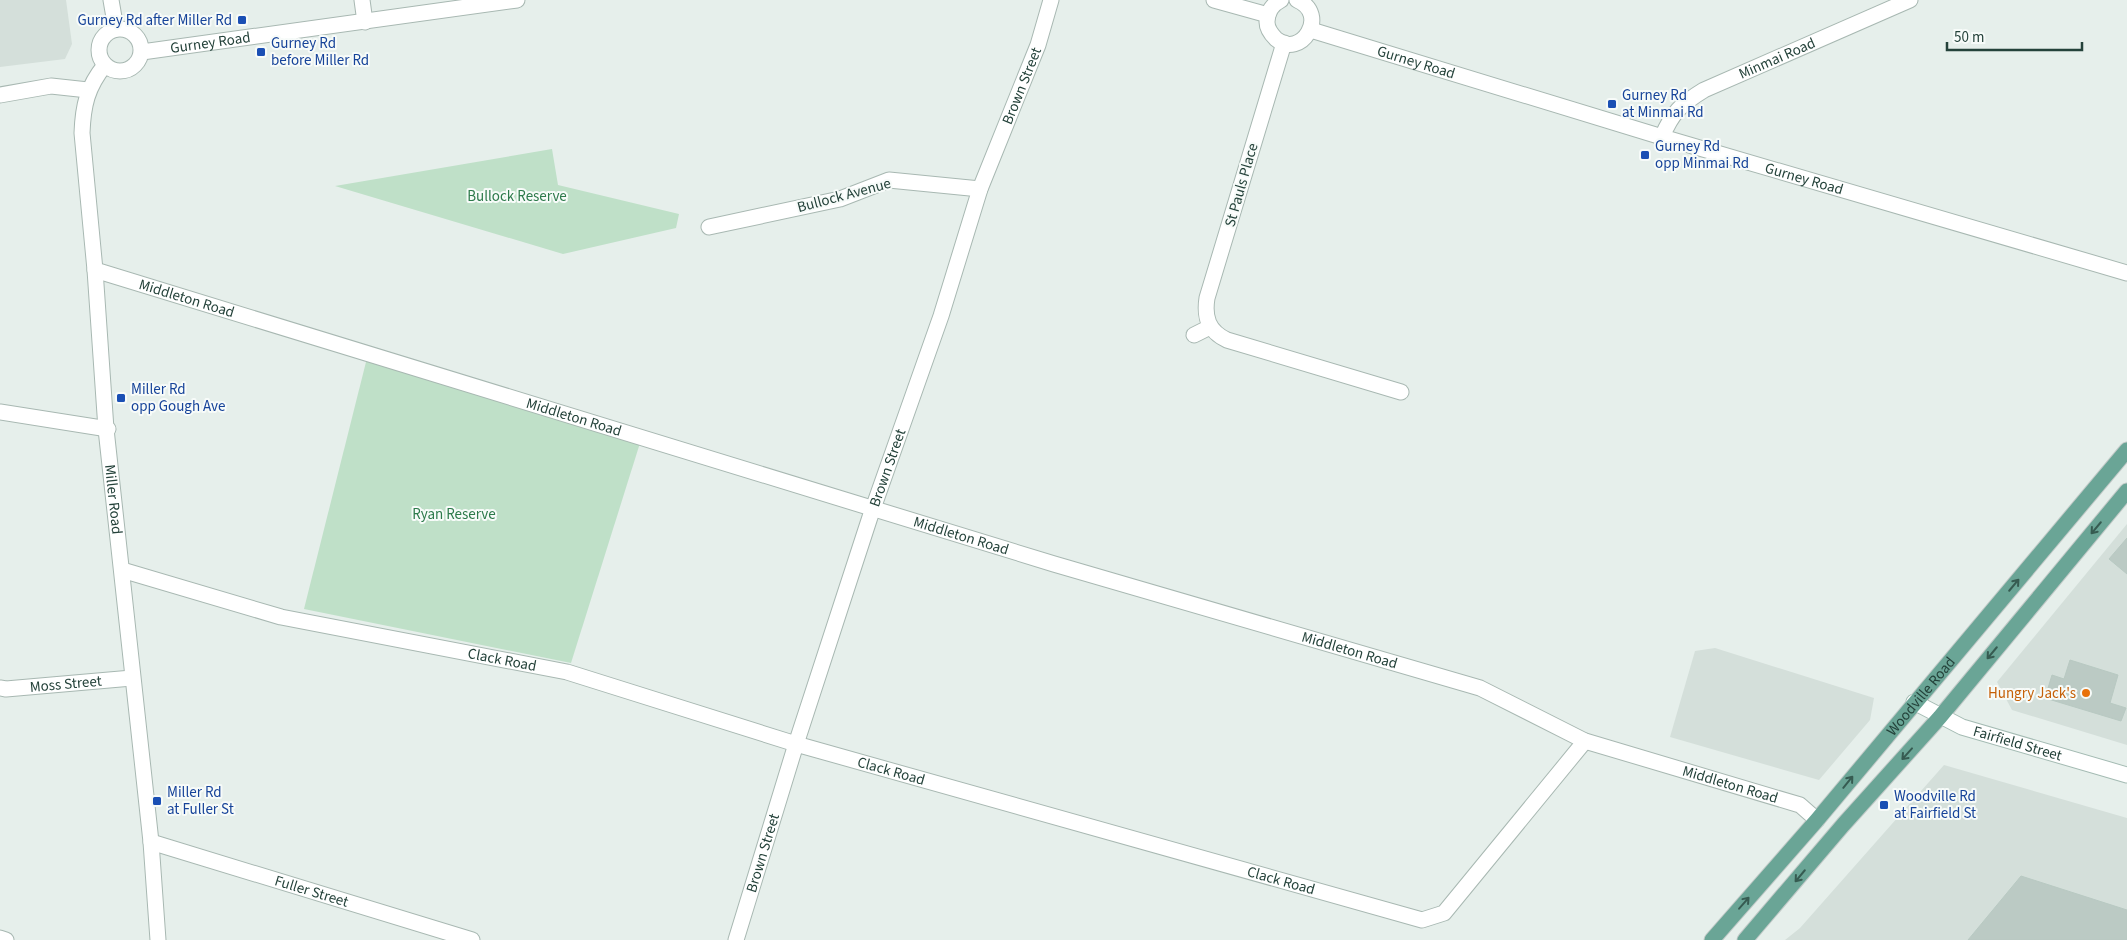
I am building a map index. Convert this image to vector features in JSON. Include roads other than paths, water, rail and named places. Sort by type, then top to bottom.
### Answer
[{"type":"main road","name":"Woodville Road","points":[[1712,940],[1817,820],[2127,450]]},
{"type":"main road","name":"Woodville Road","points":[[1745,940],[1843,825],[1940,717],[2127,491]]},
{"type":"street","points":[[111,0],[116,29]]},
{"type":"street","points":[[362,0],[365,22]]},
{"type":"street","name":"Gurney Road","points":[[142,52],[517,0]]},
{"type":"street","name":"Brown Street","points":[[736,940],[796,744],[873,509],[941,316],[980,189],[1038,45],[1051,0]]},
{"type":"street","points":[[1214,0],[1268,15]]},
{"type":"street","points":[[1281,0],[1276,3],[1268,15],[1268,29],[1277,40],[1290,44],[1303,40],[1311,30],[1312,15],[1308,8],[1297,0]]},
{"type":"street","name":"Minmai Road","points":[[1662,137],[1670,118],[1678,108],[1704,90],[1910,0]]},
{"type":"street","points":[[116,29],[129,30],[139,39],[142,52],[138,63],[128,70],[116,71],[105,65],[99,54],[101,41],[116,29]]},
{"type":"street","name":"Gurney Road","points":[[1311,30],[1662,137],[2127,273]]},
{"type":"street","name":"St Pauls Place","points":[[1210,327],[1206,317],[1207,298],[1284,43]]},
{"type":"street","name":"Miller Road","points":[[105,65],[95,77],[88,90],[82,115],[82,134],[107,429],[132,678],[151,842],[158,940]]},
{"type":"street","points":[[0,95],[51,86],[88,90]]},
{"type":"street","name":"Bullock Avenue","points":[[709,227],[840,199],[889,180],[980,189]]},
{"type":"street","name":"Middleton Road","points":[[95,270],[1054,564],[1480,688],[1585,741],[1800,805],[1817,820]]},
{"type":"street","points":[[1194,335],[1210,327],[1214,333],[1227,340],[1401,392]]},
{"type":"street","points":[[0,412],[107,429]]},
{"type":"street","name":"Clack Road","points":[[122,570],[281,617],[567,672],[796,744],[1422,920],[1444,913],[1585,741]]},
{"type":"street","name":"Moss Street","points":[[0,688],[132,678]]},
{"type":"street","name":"Fairfield Street","points":[[1914,702],[1962,728],[2127,775]]},
{"type":"street","name":"Fuller Street","points":[[151,842],[472,940]]},
{"type":"street","points":[[0,938],[6,940]]},
{"type":"place","name":"Gurney Rd after Miller Rd","points":[[242,20]]},
{"type":"place","name":"Gurney Rd before Miller Rd","points":[[261,52]]},
{"type":"place","name":"Gurney Rd at Minmai Rd","points":[[1612,104]]},
{"type":"place","name":"Gurney Rd opp Minmai Rd","points":[[1645,155]]},
{"type":"place","name":"Miller Rd opp Gough Ave","points":[[121,398]]},
{"type":"place","name":"Hungry Jack's","points":[[2086,693]]},
{"type":"place","name":"Miller Rd at Fuller St","points":[[157,801]]},
{"type":"place","name":"Woodville Rd at Fairfield St","points":[[1884,805]]},
{"type":"park label","name":"Bullock Reserve","points":[[517,196]]},
{"type":"park label","name":"Ryan Reserve","points":[[454,514]]}]
